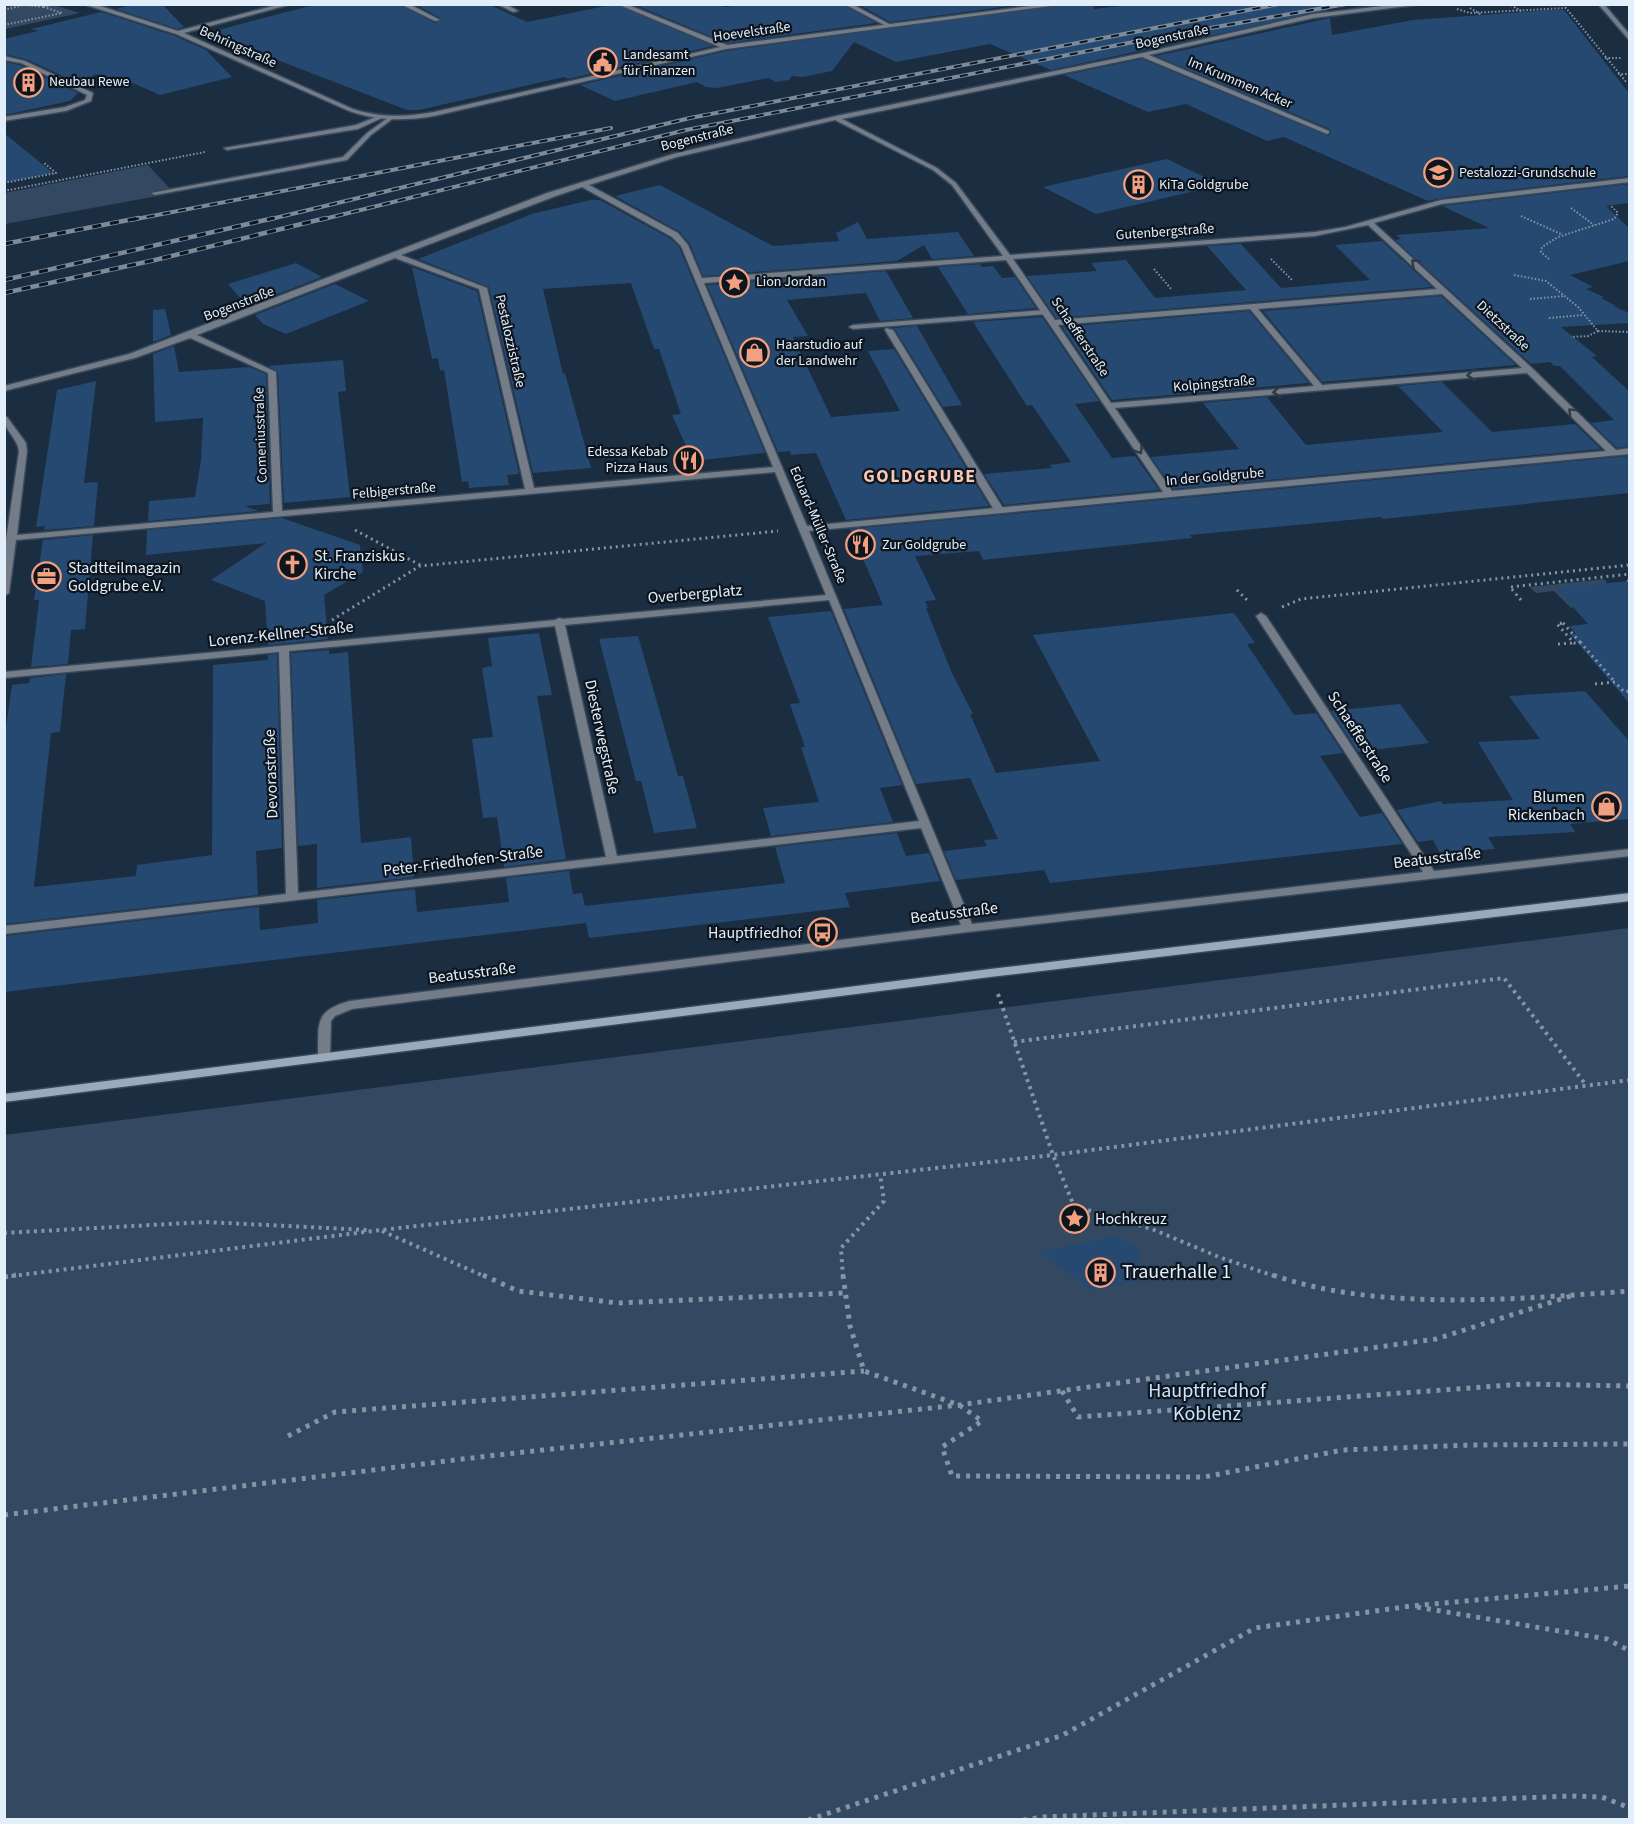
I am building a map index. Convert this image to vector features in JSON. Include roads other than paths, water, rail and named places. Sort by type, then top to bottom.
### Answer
[{"type":"street","name":"Behringstraße","points":[[86,4],[178,33],[351,110],[378,118]]},
{"type":"street","points":[[178,33],[289,4]]},
{"type":"street","points":[[403,4],[437,20]]},
{"type":"street","points":[[500,4],[515,11]]},
{"type":"street","points":[[620,4],[726,47]]},
{"type":"street","points":[[847,4],[890,26]]},
{"type":"street","name":"Hoevelstraße","points":[[378,118],[434,114],[726,47],[1063,4]]},
{"type":"street","name":"Bogenstraße","points":[[4,389],[118,360],[190,335],[582,184],[675,155],[836,118],[1143,55],[1324,14],[1420,4]]},
{"type":"street","points":[[1601,4],[1629,39]]},
{"type":"street","name":"Im Krummen Acker","points":[[1143,55],[1328,132]]},
{"type":"street","points":[[4,58],[23,62],[91,94],[88,101],[66,109],[4,119]]},
{"type":"street","points":[[227,148],[352,129],[378,118]]},
{"type":"street","name":"Schaefferstraße","points":[[836,118],[946,177],[1007,256],[1169,494]]},
{"type":"street","points":[[154,194],[345,159],[369,134],[388,119]]},
{"type":"street","name":"Gutenbergstraße","points":[[698,281],[1315,234],[1370,223],[1441,202],[1629,180]]},
{"type":"street","name":"Eduard-Müller-Straße","points":[[582,184],[675,235],[684,245],[968,928]]},
{"type":"street","name":"Dietzstraße","points":[[1370,223],[1529,370],[1614,453]]},
{"type":"street","name":"Pestalozzistraße","points":[[396,256],[483,288],[530,492]]},
{"type":"street","points":[[1052,324],[1445,291]]},
{"type":"street","points":[[1252,307],[1320,388]]},
{"type":"street","points":[[853,327],[1045,312]]},
{"type":"street","points":[[890,330],[999,510]]},
{"type":"street","name":"Comeniusstraße","points":[[190,335],[272,372],[278,515]]},
{"type":"street","name":"Kolpingstraße","points":[[1109,406],[1529,370]]},
{"type":"street","points":[[4,419],[22,443],[23,451],[4,592]]},
{"type":"street","name":"In der Goldgrube","points":[[803,529],[1629,451]]},
{"type":"street","name":"Felbigerstraße","points":[[12,538],[778,469]]},
{"type":"street","name":"Overbergplatz","points":[[559,621],[832,597]]},
{"type":"street","name":"Schaefferstraße","points":[[1261,616],[1431,875]]},
{"type":"street","name":"Lorenz-Kellner-Straße","points":[[4,675],[559,621]]},
{"type":"street","name":"Diesterwegstraße","points":[[559,621],[612,860]]},
{"type":"street","name":"Devorastraße","points":[[284,649],[292,898]]},
{"type":"street","name":"Peter-Friedhofen-Straße","points":[[4,930],[926,824]]},
{"type":"street","name":"Beatusstraße","points":[[324,1057],[325,1020],[331,1013],[350,1005],[968,928],[1629,852]]},
{"type":"street","points":[[4,1098],[990,973],[1629,897]]},
{"type":"railway","points":[[267,220],[690,118],[1279,4]]},
{"type":"railway","points":[[320,220],[686,130],[1154,38],[1346,4]]},
{"type":"railway","points":[[131,220],[611,128]]},
{"type":"railway","points":[[4,244],[139,218]]},
{"type":"railway","points":[[4,280],[274,218]]},
{"type":"railway","points":[[4,293],[155,260],[326,218]]},
{"type":"place","name":"Landesamt für Finanzen","points":[[602,63]]},
{"type":"place","name":"Neubau Rewe","points":[[28,82]]},
{"type":"place","name":"Pestalozzi-Grundschule","points":[[1438,173]]},
{"type":"place","name":"KiTa Goldgrube","points":[[1138,185]]},
{"type":"place","name":"Lion Jordan","points":[[735,282]]},
{"type":"place","name":"Haarstudio auf der Landwehr","points":[[755,353]]},
{"type":"place","name":"Edessa Kebab Pizza Haus","points":[[689,460]]},
{"type":"place","name":"Zur Goldgrube","points":[[861,545]]},
{"type":"place","name":"St. Franziskus Kirche","points":[[293,565]]},
{"type":"place","name":"Stadtteilmagazin Goldgrube e.V.","points":[[47,577]]},
{"type":"place","name":"Blumen Rickenbach","points":[[1606,806]]},
{"type":"place","name":"Hauptfriedhof","points":[[823,933]]},
{"type":"place","name":"Hochkreuz","points":[[1074,1219]]},
{"type":"place","name":"Trauerhalle 1","points":[[1101,1272]]},
{"type":"district","name":"GOLDGRUBE","points":[[920,476]]},
{"type":"park label","name":"Hauptfriedhof Koblenz","points":[[1207,1402]]}]
